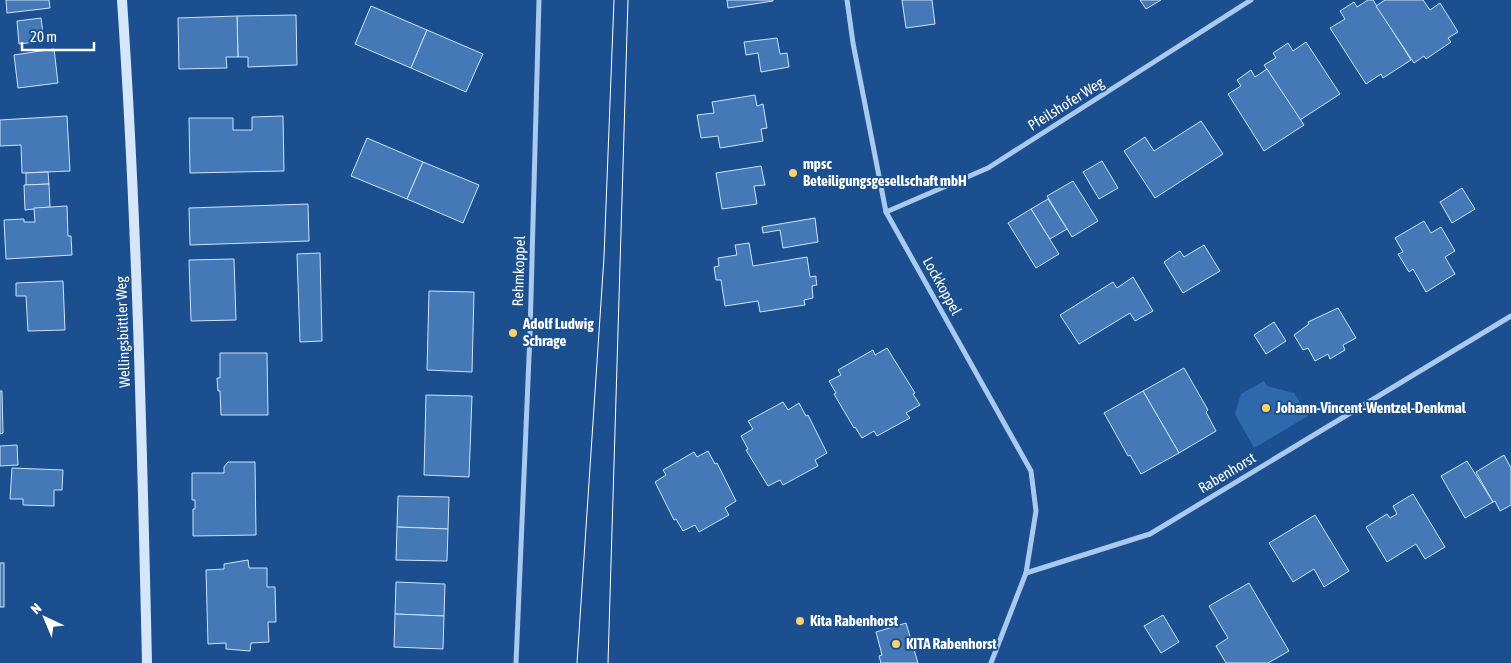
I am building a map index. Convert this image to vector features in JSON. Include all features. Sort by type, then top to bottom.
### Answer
[{"type":"main road","name":"Wellingsbüttler Weg","points":[[122,0],[129,100],[138,298],[147,663]]},
{"type":"street","name":"Rehmkoppel","points":[[516,663],[530,334],[539,0]]},
{"type":"street","name":"Lockkoppel","points":[[847,0],[854,52],[886,212],[1031,471],[1036,511],[1026,573]]},
{"type":"street","name":"Pfeilshofer Weg","points":[[886,212],[988,168],[1251,0]]},
{"type":"street","name":"Rabenhorst","points":[[1026,573],[1150,534],[1511,316]]},
{"type":"street","points":[[992,663],[1026,573]]},
{"type":"shaded area","points":[[1264,381],[1267,386],[1294,393],[1308,416],[1254,448],[1235,414],[1241,394]]},
{"type":"building","points":[[6,0],[49,0],[50,8],[7,13]]},
{"type":"building","points":[[727,0],[773,0],[773,1],[728,8]]},
{"type":"building","points":[[902,0],[932,0],[935,24],[906,28]]},
{"type":"building","points":[[1140,0],[1161,0],[1146,9]]},
{"type":"building","points":[[1368,0],[1373,0],[1411,60],[1383,78],[1381,74],[1366,84],[1330,28],[1345,19],[1340,11],[1354,2],[1357,7]]},
{"type":"building","points":[[1385,0],[1423,0],[1430,10],[1440,3],[1458,32],[1448,38],[1451,42],[1426,59],[1424,56],[1414,63],[1376,6]]},
{"type":"building","points":[[371,6],[427,30],[411,68],[355,44]]},
{"type":"building","points":[[296,15],[297,65],[248,67],[248,57],[238,57],[237,16]]},
{"type":"building","points":[[237,16],[238,57],[226,57],[227,68],[179,69],[178,18]]},
{"type":"building","points":[[41,18],[44,41],[19,44],[17,21]]},
{"type":"building","points":[[427,30],[483,54],[466,92],[411,68]]},
{"type":"building","points":[[777,38],[780,54],[787,53],[789,67],[761,72],[758,53],[746,55],[744,42]]},
{"type":"building","points":[[1306,42],[1340,94],[1300,120],[1264,65],[1276,58],[1273,53],[1288,43],[1293,51]]},
{"type":"building","points":[[54,49],[58,83],[18,88],[14,55]]},
{"type":"building","points":[[1267,69],[1304,125],[1264,151],[1228,94],[1241,86],[1237,80],[1251,70],[1255,77]]},
{"type":"building","points":[[755,95],[757,106],[763,104],[767,128],[761,129],[763,141],[720,148],[718,136],[701,138],[697,115],[714,113],[712,102]]},
{"type":"building","points":[[67,116],[70,171],[22,173],[21,145],[0,146],[0,120]]},
{"type":"building","points":[[283,116],[284,171],[190,173],[189,118],[233,118],[233,130],[252,130],[252,117]]},
{"type":"building","points":[[1201,121],[1223,154],[1155,198],[1124,151],[1145,137],[1154,151]]},
{"type":"building","points":[[367,138],[423,162],[407,199],[351,176]]},
{"type":"building","points":[[1102,161],[1118,188],[1099,199],[1083,172]]},
{"type":"building","points":[[423,162],[479,185],[463,223],[407,199]]},
{"type":"building","points":[[761,166],[765,185],[754,186],[757,204],[722,209],[716,173]]},
{"type":"building","points":[[48,172],[49,184],[26,185],[26,173]]},
{"type":"building","points":[[1073,181],[1098,221],[1072,237],[1047,196]]},
{"type":"building","points":[[49,184],[50,207],[25,210],[24,185]]},
{"type":"building","points":[[1462,188],[1475,209],[1452,223],[1440,202]]},
{"type":"building","points":[[1048,199],[1067,229],[1050,239],[1031,209]]},
{"type":"building","points":[[308,204],[309,241],[190,245],[189,208]]},
{"type":"building","points":[[67,206],[68,236],[71,236],[72,255],[6,259],[4,220],[24,219],[24,222],[35,222],[34,208]]},
{"type":"building","points":[[1031,209],[1059,254],[1036,268],[1008,223]]},
{"type":"building","points":[[815,218],[818,242],[783,248],[780,230],[763,233],[762,227]]},
{"type":"building","points":[[1424,221],[1431,233],[1441,227],[1455,251],[1445,257],[1455,274],[1426,292],[1413,269],[1409,272],[1398,254],[1403,252],[1395,238]]},
{"type":"building","points":[[749,243],[753,266],[807,257],[810,277],[816,276],[817,285],[812,286],[813,298],[804,300],[805,305],[760,312],[758,301],[725,306],[721,280],[716,280],[714,267],[719,266],[718,258],[737,255],[735,245]]},
{"type":"building","points":[[1204,245],[1220,271],[1183,293],[1164,262],[1180,251],[1184,257]]},
{"type":"building","points":[[320,253],[322,341],[300,342],[297,254]]},
{"type":"building","points":[[234,259],[236,320],[191,321],[189,260]]},
{"type":"building","points":[[1133,277],[1153,311],[1135,321],[1130,313],[1079,344],[1060,315],[1113,282],[1117,288]]},
{"type":"building","points":[[63,281],[65,330],[28,331],[26,296],[16,296],[16,283]]},
{"type":"building","points":[[429,291],[474,292],[472,372],[427,370]]},
{"type":"building","points":[[1338,308],[1356,338],[1343,345],[1345,350],[1330,359],[1328,354],[1315,361],[1308,348],[1303,350],[1294,335],[1309,324],[1308,322]]},
{"type":"building","points":[[1274,322],[1286,341],[1266,354],[1254,335]]},
{"type":"building","points":[[887,348],[915,393],[913,394],[920,405],[906,413],[910,418],[877,436],[874,431],[862,438],[834,394],[836,393],[829,381],[841,375],[838,370],[873,350],[875,355]]},
{"type":"building","points":[[220,353],[267,353],[268,415],[221,415],[220,391],[218,391],[217,378],[220,378]]},
{"type":"building","points":[[1184,368],[1208,410],[1206,412],[1216,431],[1179,453],[1143,391]]},
{"type":"building","points":[[0,391],[2,391],[3,433],[0,434]]},
{"type":"building","points":[[1143,391],[1179,453],[1141,474],[1130,455],[1128,456],[1104,413]]},
{"type":"building","points":[[426,395],[472,396],[469,477],[424,475]]},
{"type":"building","points":[[783,402],[788,410],[799,403],[806,416],[808,415],[827,453],[815,460],[818,466],[783,485],[780,480],[768,486],[746,450],[748,449],[741,436],[753,429],[748,421]]},
{"type":"building","points":[[17,445],[18,465],[0,466],[0,446]]},
{"type":"building","points":[[708,451],[715,464],[717,463],[736,501],[725,508],[729,515],[699,532],[695,525],[683,531],[676,519],[674,520],[655,482],[666,475],[663,470],[694,452],[697,457]]},
{"type":"building","points":[[1504,455],[1511,468],[1511,505],[1500,511],[1476,472]]},
{"type":"building","points":[[1467,461],[1493,502],[1465,518],[1441,476]]},
{"type":"building","points":[[228,462],[255,462],[256,535],[193,536],[195,500],[192,500],[192,473],[224,473],[224,467]]},
{"type":"building","points":[[12,468],[63,470],[62,490],[54,490],[54,506],[23,505],[23,499],[10,499]]},
{"type":"building","points":[[1413,494],[1445,547],[1425,559],[1416,544],[1387,562],[1366,527],[1387,514],[1390,518],[1397,514],[1393,506]]},
{"type":"building","points":[[398,496],[449,497],[448,529],[397,527]]},
{"type":"building","points":[[1315,515],[1349,571],[1324,587],[1314,569],[1293,582],[1269,543]]},
{"type":"building","points":[[397,527],[448,529],[447,561],[396,560]]},
{"type":"building","points":[[248,560],[249,568],[267,568],[267,587],[275,587],[276,622],[268,622],[269,642],[251,643],[250,651],[226,649],[226,643],[208,644],[206,570],[224,569],[224,564]]},
{"type":"building","points":[[0,563],[4,563],[4,607],[0,607]]},
{"type":"building","points":[[396,582],[445,584],[444,616],[395,614]]},
{"type":"building","points":[[1249,583],[1289,651],[1268,663],[1226,663],[1216,646],[1228,638],[1209,606]]},
{"type":"building","points":[[395,614],[444,616],[443,649],[394,647]]},
{"type":"building","points":[[1163,615],[1179,642],[1161,653],[1144,626]]},
{"type":"building","name":"KITA Rabenhorst","points":[[906,623],[918,663],[881,663],[879,656],[882,655],[876,632]]},
{"type":"tram line","points":[[577,663],[604,257],[614,0]]},
{"type":"tram line","points":[[608,663],[628,0]]},
{"type":"place","name":"mpsc Beteiligungsgesellschaft mbH","points":[[793,173]]},
{"type":"place","name":"Adolf Ludwig Schrage","points":[[513,333]]},
{"type":"place","name":"Johann-Vincent-Wentzel-Denkmal","points":[[1266,408]]},
{"type":"place","name":"Kita Rabenhorst","points":[[800,621]]},
{"type":"place","name":"KITA Rabenhorst","points":[[896,644]]}]
